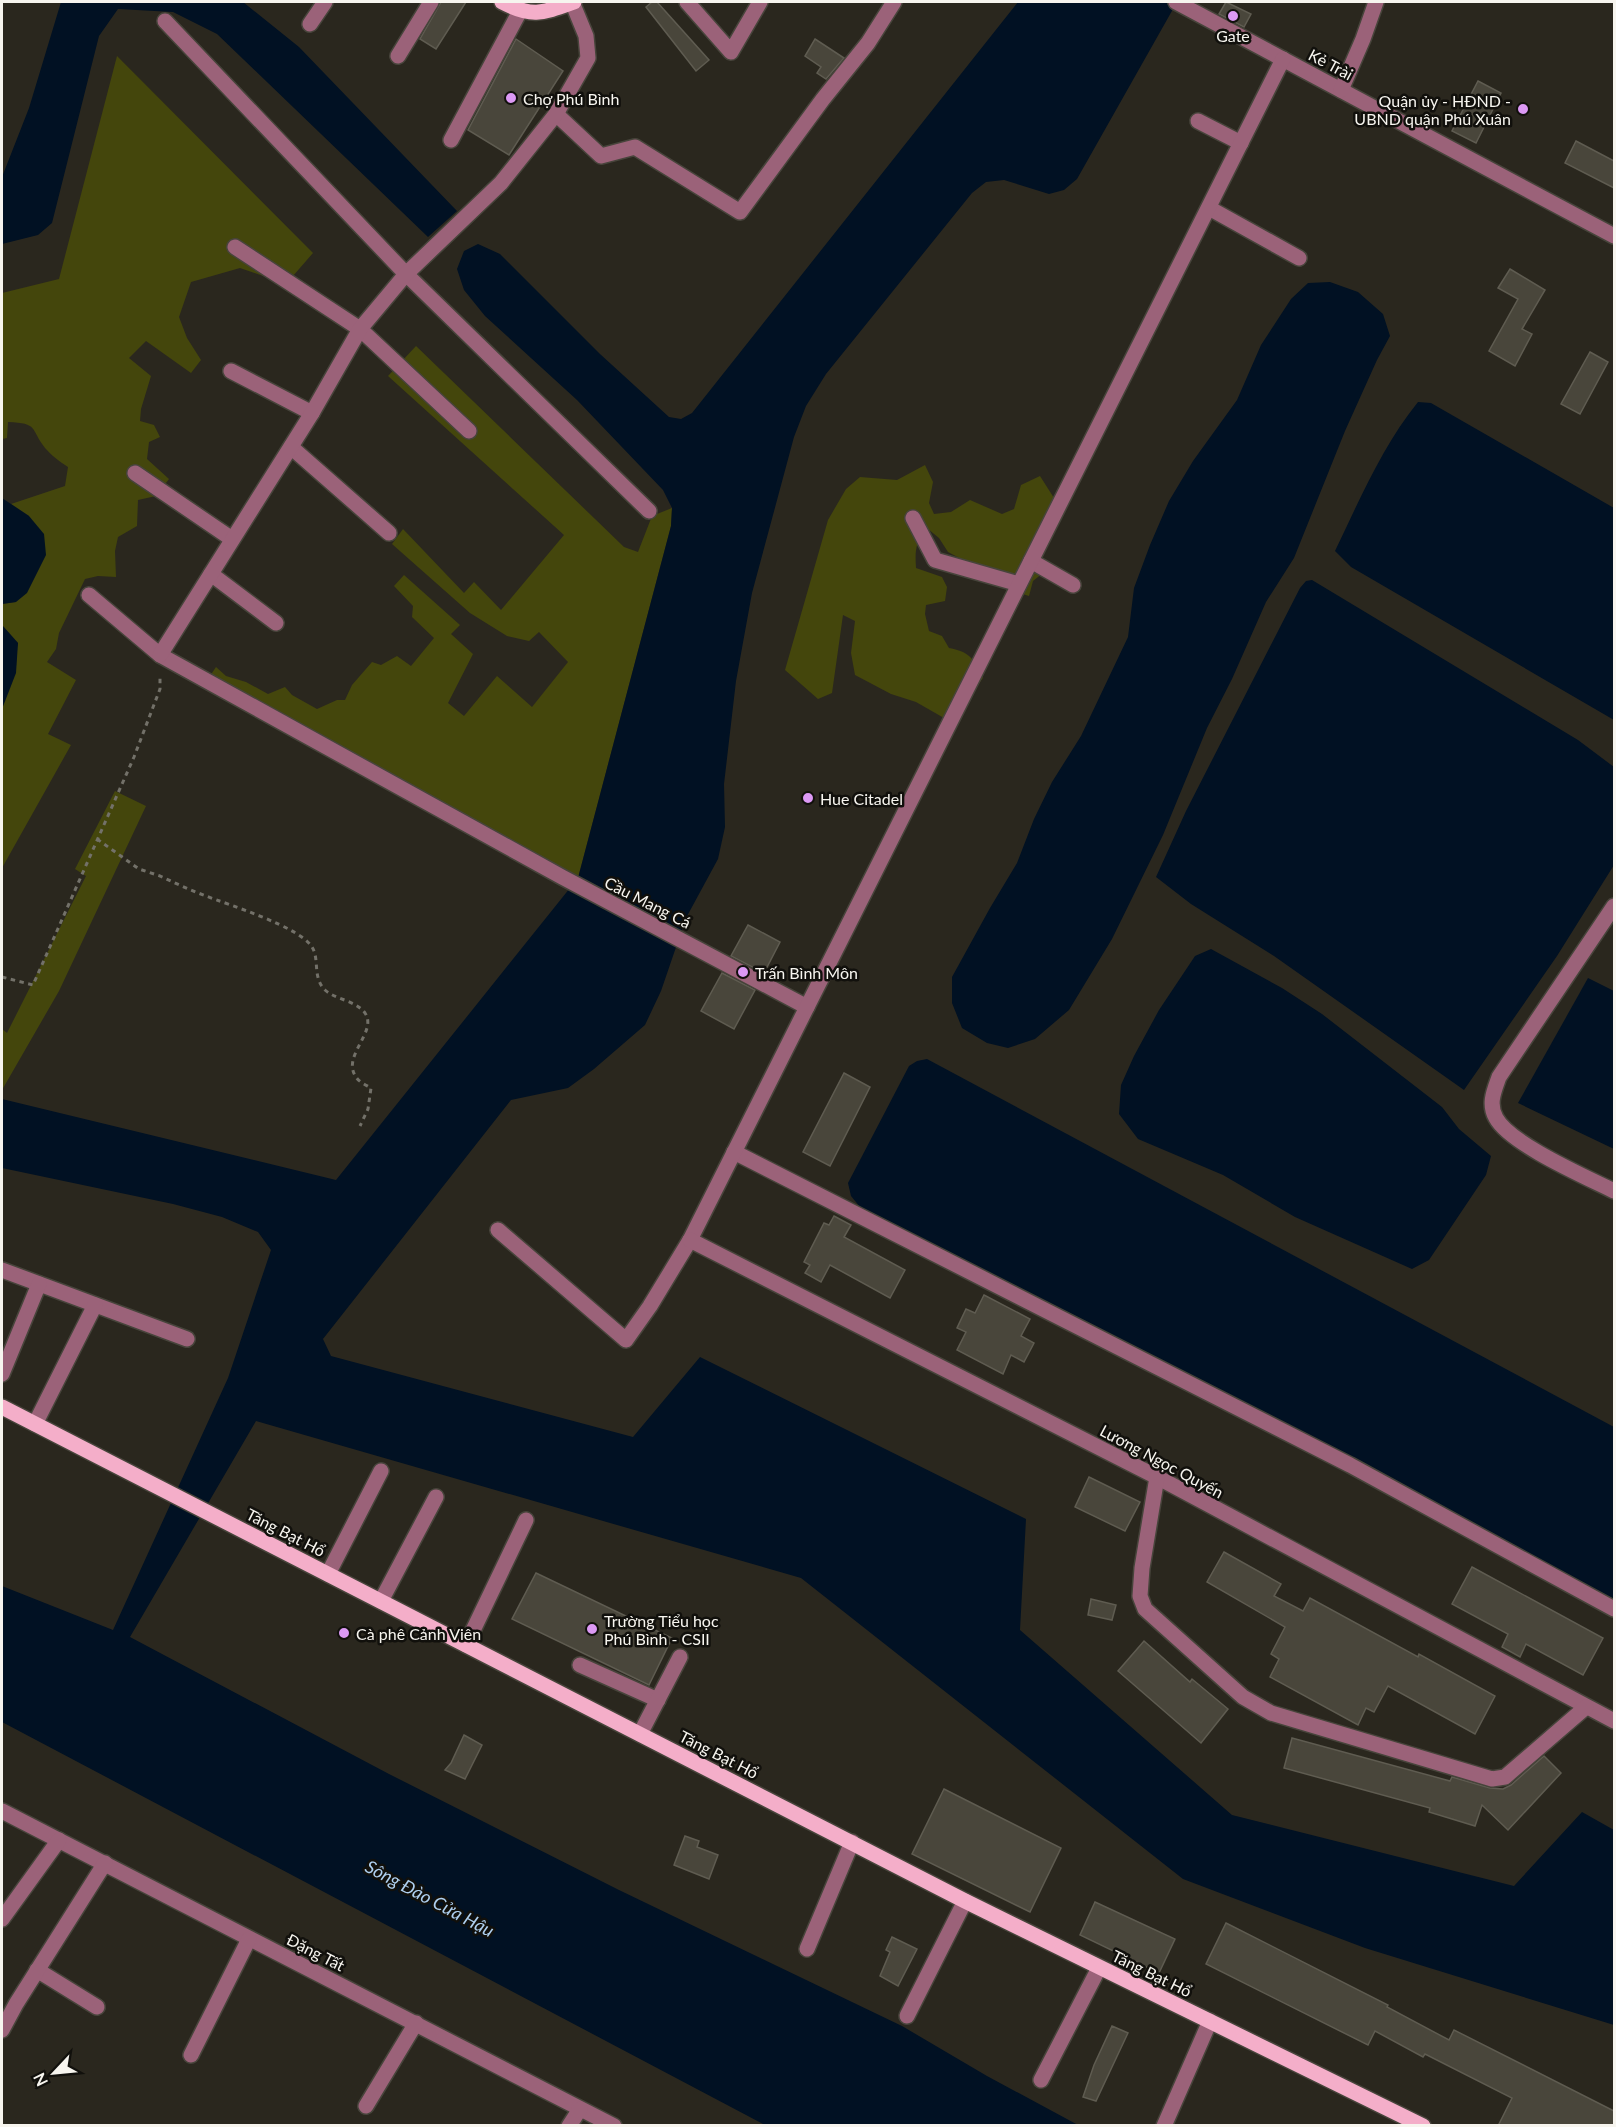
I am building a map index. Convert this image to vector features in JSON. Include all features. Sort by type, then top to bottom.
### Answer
[{"type":"main road","points":[[502,2],[520,11],[544,12],[573,2]]},
{"type":"main road","name":"Tăng Bạt Hổ","points":[[2,1407],[965,1901],[1423,2126]]},
{"type":"street","points":[[310,24],[325,2]]},
{"type":"street","points":[[398,56],[431,2]]},
{"type":"street","points":[[160,655],[312,413],[360,329],[406,274],[501,183],[556,114],[588,58],[586,36],[573,2]]},
{"type":"street","points":[[687,2],[731,52],[760,2]]},
{"type":"street","points":[[556,114],[601,156],[635,147],[740,212],[823,99],[868,43],[894,2]]},
{"type":"street","points":[[1341,90],[1376,2]]},
{"type":"street","name":"Kẻ Trài","points":[[1190,6],[1283,59],[1614,236]]},
{"type":"street","points":[[452,140],[520,11]]},
{"type":"street","points":[[165,21],[406,274],[649,511]]},
{"type":"street","points":[[498,1230],[626,1340],[650,1306],[690,1240],[1283,59]]},
{"type":"street","points":[[1198,121],[1241,143]]},
{"type":"street","points":[[1209,208],[1299,258]]},
{"type":"street","points":[[235,247],[360,329],[469,431]]},
{"type":"street","points":[[231,371],[312,413]]},
{"type":"street","points":[[291,447],[389,532]]},
{"type":"street","points":[[135,473],[232,539]]},
{"type":"street","points":[[913,518],[935,560],[1019,584]]},
{"type":"street","points":[[1031,561],[1073,585]]},
{"type":"street","points":[[211,574],[276,623]]},
{"type":"street","name":"Cầu Mang Cá","points":[[89,595],[160,655],[562,877],[807,1007]]},
{"type":"street","points":[[1614,906],[1499,1077],[1492,1106],[1496,1118],[1505,1129],[1521,1141],[1614,1191]]},
{"type":"street","points":[[734,1152],[1350,1465],[1614,1609]]},
{"type":"street","name":"Lương Ngọc Quyến","points":[[690,1240],[1157,1478],[1614,1721]]},
{"type":"street","points":[[2,1270],[187,1339]]},
{"type":"street","points":[[2,1374],[39,1284]]},
{"type":"street","points":[[35,1424],[95,1305]]},
{"type":"street","points":[[328,1574],[381,1472]]},
{"type":"street","points":[[1157,1478],[1142,1568],[1140,1596],[1145,1609],[1244,1696],[1271,1713],[1492,1779],[1505,1777],[1586,1707]]},
{"type":"street","points":[[381,1601],[436,1497]]},
{"type":"street","points":[[466,1645],[525,1520]]},
{"type":"street","points":[[640,1734],[680,1657]]},
{"type":"street","points":[[579,1665],[658,1700]]},
{"type":"street","name":"Đặng Tất","points":[[2,1811],[614,2126]]},
{"type":"street","points":[[2,1919],[59,1840]]},
{"type":"street","points":[[807,1949],[852,1842]]},
{"type":"street","points":[[2,2030],[105,1863]]},
{"type":"street","points":[[907,2016],[965,1901]]},
{"type":"street","points":[[191,2055],[249,1939]]},
{"type":"street","points":[[1041,2080],[1099,1968]]},
{"type":"street","points":[[37,1970],[97,2007]]},
{"type":"street","points":[[2,1995],[16,2004]]},
{"type":"street","points":[[1164,2126],[1210,2021]]},
{"type":"street","points":[[366,2106],[416,2023]]},
{"type":"street","points":[[569,2126],[580,2109]]},
{"type":"path","points":[[2,977],[33,985],[134,757],[159,689],[160,655]]},
{"type":"path","points":[[97,839],[139,869],[291,930],[312,946],[315,970],[326,991],[355,1005],[365,1014],[367,1023],[352,1059],[357,1079],[371,1088],[368,1109],[360,1125]]},
{"type":"shaded area","points":[[117,56],[313,253],[286,284],[240,268],[191,282],[179,317],[187,338],[201,360],[191,373],[146,341],[129,358],[151,376],[141,409],[140,421],[154,425],[160,437],[149,442],[147,459],[169,479],[156,496],[138,500],[137,526],[118,537],[115,551],[116,577],[98,576],[85,579],[59,633],[56,649],[47,662],[76,680],[48,734],[71,745],[2,868],[2,709],[18,643],[2,625],[2,604],[16,602],[29,516],[11,504],[65,486],[68,467],[48,451],[32,428],[25,424],[8,422],[7,438],[2,439],[2,293],[59,279]]},
{"type":"shaded area","points":[[416,346],[624,547],[638,552],[652,516],[672,508],[671,526],[578,878],[208,679],[216,667],[226,676],[246,682],[268,694],[285,687],[292,695],[317,709],[337,700],[345,700],[352,685],[372,662],[381,665],[397,656],[411,666],[434,638],[412,617],[413,606],[394,586],[404,575],[460,625],[451,634],[473,654],[448,703],[464,716],[497,676],[532,707],[568,662],[539,632],[529,641],[507,636],[470,613],[392,544],[403,529],[464,593],[474,582],[501,610],[564,535],[388,376]]},
{"type":"shaded area","points":[[925,465],[933,482],[929,503],[934,514],[951,512],[970,500],[1002,514],[1014,509],[1021,485],[1040,476],[1054,498],[1059,516],[1046,523],[1052,539],[1037,550],[1043,573],[1033,581],[1029,596],[1006,589],[948,552],[939,538],[928,529],[920,538],[916,551],[916,568],[942,577],[947,587],[945,601],[926,605],[925,614],[929,631],[942,636],[949,648],[971,658],[983,678],[951,722],[916,702],[891,694],[855,675],[851,653],[855,621],[843,615],[832,693],[818,699],[785,670],[828,520],[846,489],[860,477],[897,480]]},
{"type":"shaded area","points":[[115,791],[146,806],[59,991],[2,1090],[2,1029],[7,1033],[86,876],[75,869]]},
{"type":"water","points":[[61,2],[243,2],[299,47],[457,211],[428,237],[217,34],[173,12],[118,9],[99,36],[52,223],[38,235],[2,244],[2,177],[29,108]]},
{"type":"water","name":"Sông Đào Cửa Hậu","points":[[1018,2],[1177,2],[1077,179],[1064,190],[1049,194],[1004,180],[986,182],[972,193],[826,374],[806,406],[794,437],[752,593],[736,681],[724,784],[725,827],[718,859],[686,918],[661,991],[645,1025],[568,1088],[511,1100],[323,1339],[331,1356],[633,1437],[700,1357],[1026,1519],[1020,1630],[1232,1815],[1514,1886],[1582,1812],[1614,1830],[1614,2025],[1365,1948],[1183,1879],[801,1578],[256,1421],[130,1637],[389,1774],[619,1890],[902,2026],[987,2076],[1078,2125],[765,2125],[2,1722],[2,1586],[113,1630],[228,1378],[271,1250],[258,1232],[222,1217],[173,1204],[2,1168],[2,1099],[336,1180],[578,878],[671,526],[672,508],[663,490],[577,400],[485,316],[464,290],[457,269],[464,251],[478,244],[500,254],[600,354],[669,417],[681,419],[692,413]]},
{"type":"water","points":[[1330,282],[1358,292],[1383,314],[1390,336],[1345,431],[1294,558],[1266,602],[1232,679],[1207,728],[1163,835],[1112,939],[1069,1010],[1035,1039],[1008,1048],[987,1043],[962,1028],[952,1003],[952,977],[1017,863],[1034,819],[1052,782],[1081,736],[1128,637],[1134,588],[1169,501],[1193,461],[1237,400],[1261,345],[1291,299],[1308,283]]},
{"type":"water","points":[[1418,402],[1431,403],[1614,508],[1614,720],[1351,567],[1335,551],[1383,455]]},
{"type":"water","points":[[2,498],[29,516],[44,534],[46,555],[27,593],[16,602],[2,604]]},
{"type":"water","points":[[1312,580],[1578,740],[1614,767],[1614,865],[1557,956],[1464,1090],[1274,956],[1191,904],[1156,877],[1186,811],[1300,588],[1306,581]]},
{"type":"water","points":[[2,625],[18,643],[16,673],[2,709]]},
{"type":"water","points":[[1211,949],[1282,988],[1322,1014],[1442,1107],[1459,1129],[1491,1156],[1486,1175],[1429,1260],[1412,1269],[1295,1217],[1223,1175],[1138,1139],[1119,1114],[1121,1085],[1159,1010],[1195,956]]},
{"type":"water","points":[[1588,978],[1614,991],[1614,1149],[1518,1103]]},
{"type":"water","points":[[927,1059],[1614,1427],[1614,1605],[860,1207],[851,1196],[848,1183],[909,1066]]},
{"type":"building","points":[[441,2],[466,2],[436,49],[420,39]]},
{"type":"building","points":[[652,2],[657,2],[709,60],[696,71],[646,7]]},
{"type":"building","name":"Gate","points":[[1226,2],[1251,14],[1244,27],[1219,14]]},
{"type":"building","name":"Chợ Phú Bình","points":[[516,39],[563,71],[509,155],[468,130]]},
{"type":"building","points":[[815,39],[844,58],[826,79],[817,73],[821,67],[805,56]]},
{"type":"building","points":[[1478,81],[1501,93],[1476,143],[1452,131]]},
{"type":"building","points":[[1576,141],[1614,161],[1614,188],[1565,163]]},
{"type":"building","points":[[1510,269],[1545,290],[1522,329],[1532,334],[1515,366],[1489,351],[1518,299],[1498,288]]},
{"type":"building","points":[[1590,352],[1608,362],[1580,414],[1561,404]]},
{"type":"building","points":[[748,925],[780,942],[764,973],[731,956]]},
{"type":"building","points":[[722,973],[755,990],[734,1029],[701,1011]]},
{"type":"building","points":[[844,1073],[870,1087],[830,1166],[803,1152]]},
{"type":"building","points":[[834,1216],[851,1225],[844,1237],[905,1270],[890,1298],[830,1265],[821,1282],[805,1273],[810,1265],[804,1262],[824,1223],[829,1225]]},
{"type":"building","points":[[984,1295],[1030,1319],[1021,1336],[1034,1343],[1024,1362],[1011,1355],[1003,1374],[957,1350],[966,1332],[957,1328],[966,1309],[975,1313]]},
{"type":"building","points":[[1089,1477],[1140,1502],[1125,1531],[1075,1507]]},
{"type":"building","points":[[1224,1552],[1281,1584],[1274,1596],[1303,1611],[1310,1598],[1495,1696],[1475,1734],[1388,1686],[1374,1712],[1366,1708],[1358,1725],[1270,1677],[1279,1659],[1271,1654],[1285,1627],[1207,1582]]},
{"type":"building","points":[[1472,1567],[1603,1638],[1583,1675],[1526,1644],[1520,1657],[1502,1647],[1508,1634],[1452,1604]]},
{"type":"building","name":"Trường Tiểu học Phú Bình - CSII","points":[[536,1573],[672,1638],[649,1685],[512,1619]]},
{"type":"building","points":[[1091,1599],[1116,1605],[1112,1620],[1088,1615]]},
{"type":"building","points":[[1144,1641],[1190,1682],[1192,1679],[1228,1709],[1201,1743],[1118,1671]]},
{"type":"building","points":[[464,1735],[482,1745],[465,1779],[445,1770],[451,1763]]},
{"type":"building","points":[[1292,1738],[1450,1781],[1452,1777],[1490,1788],[1503,1789],[1511,1785],[1544,1756],[1561,1773],[1508,1830],[1482,1805],[1475,1826],[1429,1812],[1430,1808],[1284,1768]]},
{"type":"building","points":[[944,1789],[1061,1848],[1030,1912],[912,1854]]},
{"type":"building","points":[[685,1836],[699,1841],[697,1847],[718,1855],[709,1879],[674,1865]]},
{"type":"building","points":[[1095,1902],[1175,1939],[1159,1973],[1080,1935]]},
{"type":"building","points":[[1226,1923],[1388,2005],[1387,2007],[1449,2040],[1454,2030],[1614,2111],[1614,2126],[1498,2126],[1512,2098],[1425,2054],[1423,2057],[1375,2031],[1368,2045],[1206,1964]]},
{"type":"building","points":[[892,1937],[917,1949],[898,1986],[880,1976],[890,1952],[886,1950]]},
{"type":"building","points":[[1112,2026],[1128,2033],[1096,2101],[1083,2097],[1094,2065]]},
{"type":"place","name":"Gate","points":[[1233,16]]},
{"type":"place","name":"Chợ Phú Bình","points":[[511,98]]},
{"type":"place","name":"Quận ủy - HĐND - UBND quận Phú Xuân","points":[[1523,109]]},
{"type":"place","name":"Hue Citadel","points":[[808,798]]},
{"type":"place","name":"Trấn Bình Môn","points":[[743,972]]},
{"type":"place","name":"Trường Tiểu học Phú Bình - CSII","points":[[592,1629]]},
{"type":"place","name":"Cà phê Cảnh Viên","points":[[344,1633]]}]
